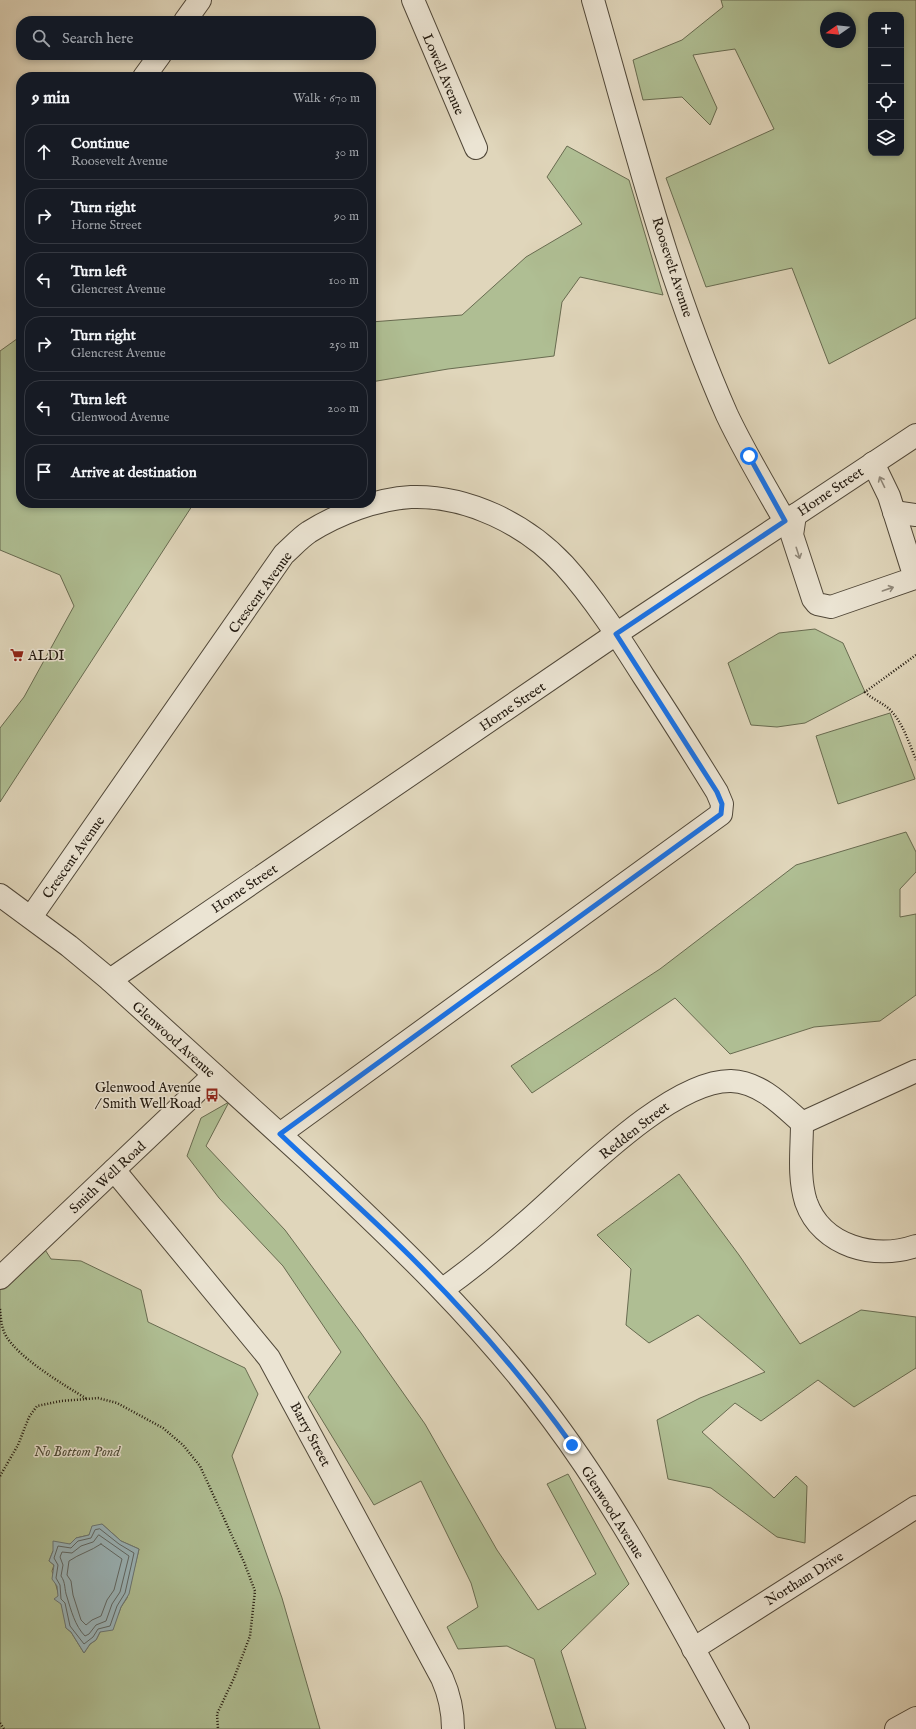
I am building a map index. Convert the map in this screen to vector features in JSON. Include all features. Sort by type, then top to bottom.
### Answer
[{"type":"street","points":[[189,16],[200,0]]},
{"type":"street","name":"Lowell Avenue","points":[[413,0],[476,148]]},
{"type":"street","name":"Roosevelt Avenue","points":[[593,0],[643,173],[682,299],[705,361],[728,416],[790,518]]},
{"type":"street","points":[[148,72],[156,60]]},
{"type":"street","name":"Horne Street","points":[[110,980],[616,634],[916,435]]},
{"type":"street","points":[[790,518],[792,535],[811,593],[817,604],[832,607],[915,581],[889,496],[873,463]]},
{"type":"street","name":"Crescent Avenue","points":[[280,1134],[721,814],[722,804],[717,792],[616,634],[563,564],[538,542],[512,524],[480,509],[446,500],[411,497],[376,503]]},
{"type":"street","name":"Crescent Avenue","points":[[31,917],[284,554],[308,533],[342,515],[361,508]]},
{"type":"street","points":[[894,512],[916,515]]},
{"type":"street","name":"Glenwood Avenue","points":[[0,895],[31,917],[110,980],[390,1236],[443,1290],[507,1363],[572,1445],[645,1563],[738,1729]]},
{"type":"street","points":[[916,1071],[802,1123],[803,1185],[806,1202],[814,1218],[825,1231],[839,1241],[858,1250],[888,1253],[916,1246]]},
{"type":"street","name":"Smith Well Road","points":[[0,1278],[214,1075]]},
{"type":"street","name":"Redden Street","points":[[443,1290],[525,1224],[602,1155],[655,1111],[684,1094],[716,1082],[732,1081],[748,1084],[764,1091],[779,1102],[802,1123]]},
{"type":"street","name":"Barry Street","points":[[114,1170],[269,1358],[442,1678],[450,1695],[453,1712],[452,1729]]},
{"type":"street","name":"Northam Drive","points":[[693,1649],[916,1507]]},
{"type":"street","points":[[896,1729],[916,1718]]},
{"type":"path","points":[[916,654],[865,692],[873,700],[888,708],[898,720],[916,760]]},
{"type":"path","points":[[0,1309],[2,1326],[7,1337],[26,1357],[88,1399]]},
{"type":"path","points":[[0,1476],[18,1445],[29,1417],[37,1406],[61,1401],[98,1398],[117,1403],[142,1418],[163,1428],[183,1445],[200,1466],[244,1562],[254,1591],[250,1636],[234,1678],[217,1714],[218,1729]]},
{"type":"path","points":[[0,1723],[4,1729]]},
{"type":"green space","points":[[721,0],[916,0],[916,318],[829,364],[792,268],[706,287],[666,178],[774,129],[735,49],[693,55],[717,108],[710,125],[682,97],[643,100],[633,60],[682,40],[723,7]]},
{"type":"green space","points":[[567,146],[629,180],[663,295],[580,277],[562,302],[554,356],[448,369],[376,381],[376,322],[462,315],[526,257],[582,224],[547,177]]},
{"type":"green space","points":[[16,340],[16,508],[191,508],[0,802],[0,728],[24,697],[74,606],[60,575],[0,550],[0,351]]},
{"type":"green space","points":[[815,629],[843,643],[865,692],[805,723],[777,727],[751,725],[728,663],[779,633]]},
{"type":"green space","points":[[890,713],[915,779],[838,804],[816,736]]},
{"type":"green space","points":[[906,832],[916,852],[916,872],[900,889],[900,917],[916,914],[916,995],[880,1021],[814,1027],[730,1054],[675,998],[532,1093],[511,1066],[660,969],[796,865]]},
{"type":"green space","points":[[229,1102],[206,1146],[285,1230],[361,1333],[425,1424],[497,1550],[538,1610],[596,1574],[547,1484],[568,1474],[629,1584],[561,1651],[586,1729],[556,1729],[534,1659],[507,1646],[458,1649],[447,1627],[478,1607],[471,1583],[421,1481],[374,1505],[308,1397],[341,1352],[283,1266],[219,1198],[187,1156],[201,1118]]},
{"type":"green space","points":[[679,1174],[739,1255],[800,1344],[861,1310],[916,1317],[916,1368],[854,1407],[818,1380],[761,1421],[735,1403],[702,1432],[774,1498],[796,1476],[807,1486],[805,1543],[777,1537],[711,1488],[668,1479],[657,1420],[700,1398],[765,1372],[698,1315],[649,1343],[626,1325],[631,1269],[597,1235]]},
{"type":"green space","name":"No Bottom Pond","points":[[33,1231],[51,1259],[81,1261],[141,1290],[148,1322],[245,1368],[258,1394],[232,1456],[282,1598],[320,1729],[0,1729],[0,1263]],"holes":[[[102,1524],[121,1541],[139,1549],[127,1598],[118,1615],[100,1632],[96,1640],[90,1644],[84,1653],[71,1632],[66,1628],[66,1621],[52,1571],[54,1565],[49,1561],[53,1551],[70,1544],[76,1538],[89,1535]]]},
{"type":"water","points":[[102,1524],[121,1541],[139,1549],[129,1594],[121,1607],[113,1630],[100,1632],[96,1640],[90,1644],[84,1653],[71,1632],[66,1628],[61,1604],[54,1599],[58,1596],[57,1586],[52,1579],[54,1565],[49,1561],[53,1551],[53,1541],[70,1544],[76,1538],[89,1535],[92,1526]]},
{"type":"place","name":"ALDI","points":[[17,655]]},
{"type":"place","name":"Glenwood Avenue / Smith Well Road","points":[[212,1095]]},
{"type":"route","points":[[572,1445],[507,1363],[443,1290],[390,1236],[280,1134],[721,814],[722,804],[717,792],[629,652],[616,634],[785,521],[749,456]]}]
